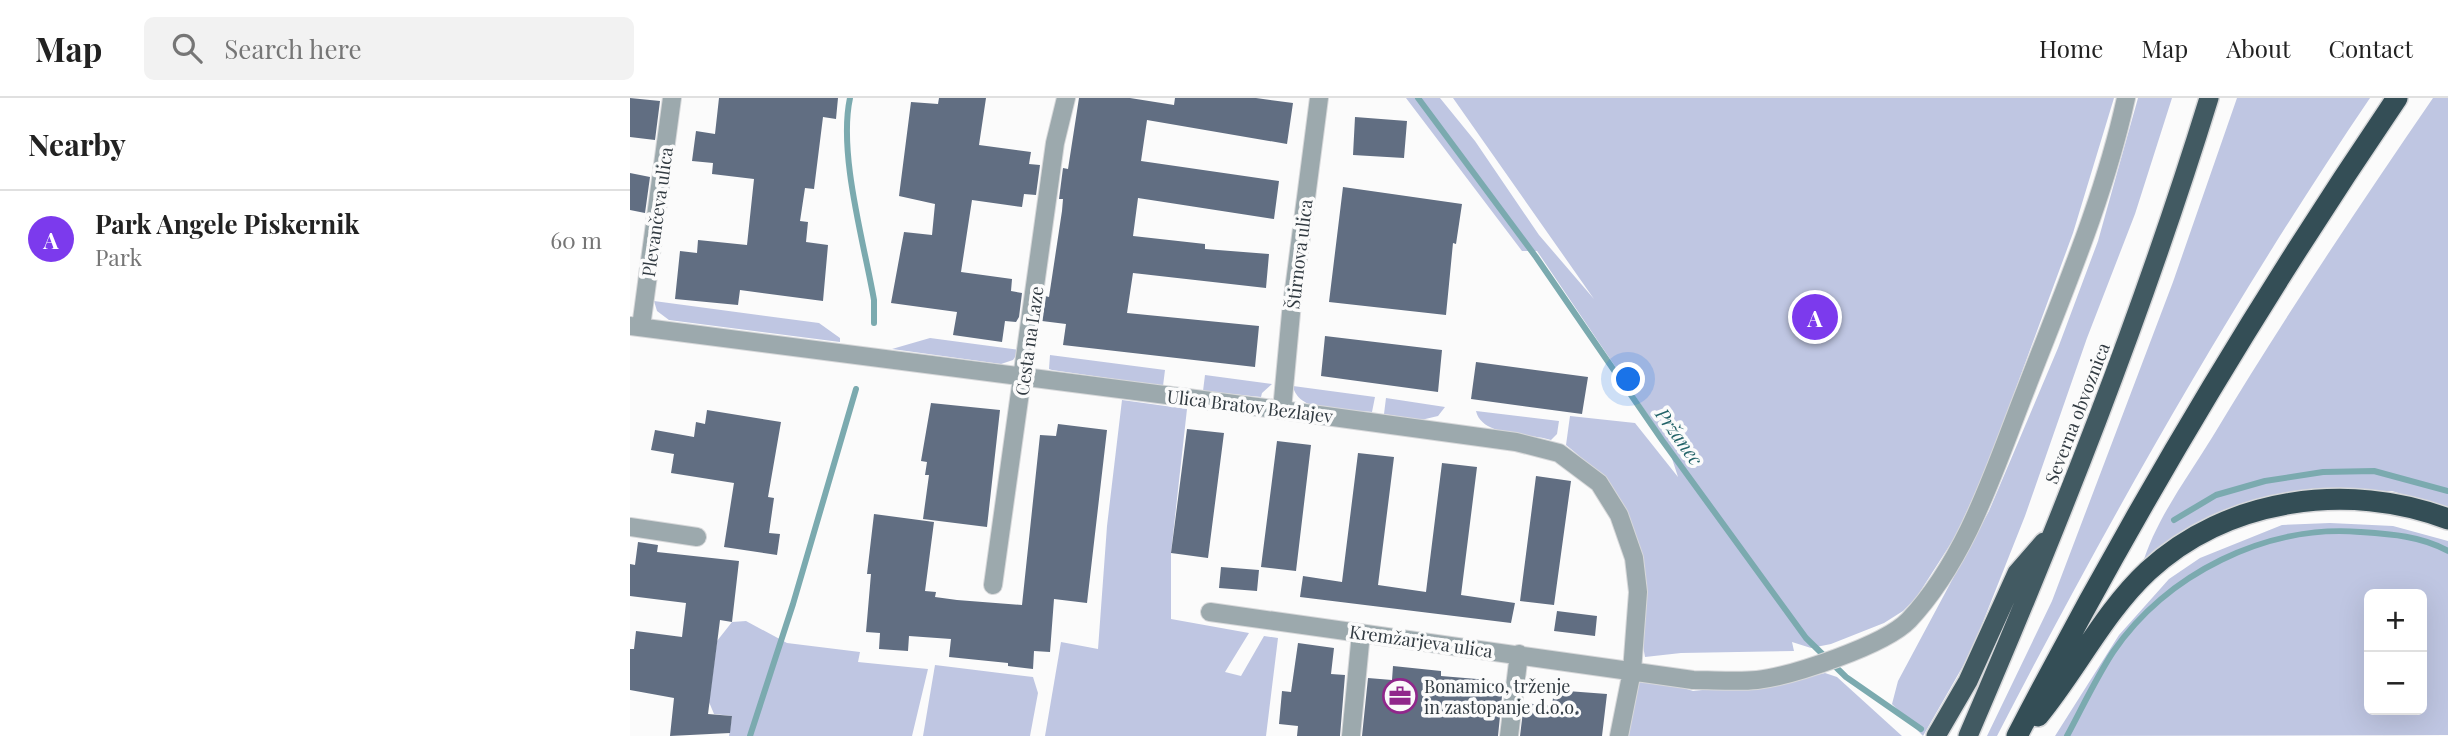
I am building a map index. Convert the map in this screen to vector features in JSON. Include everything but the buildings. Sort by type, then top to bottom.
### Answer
[{"type":"highway","name":"Severna obvoznica","points":[[1968,736],[2056,528],[2112,380],[2209,98]]},
{"type":"highway","points":[[2019,736],[2068,638],[2180,441],[2299,247],[2397,98]]},
{"type":"highway","points":[[2019,736],[2063,685],[2108,618],[2147,572],[2203,533],[2254,511],[2324,499],[2389,503],[2448,519]]},
{"type":"highway","points":[[1936,736],[1968,681],[2017,573],[2056,528]]},
{"type":"street","name":"Plevančeva ulica","points":[[636,326],[672,98]]},
{"type":"street","name":"Cesta na Laze","points":[[993,585],[1055,143],[1066,98]]},
{"type":"street","name":"Štirnova ulica","points":[[1282,410],[1291,313],[1319,98]]},
{"type":"street","name":"Kremžarjeva ulica","points":[[1210,612],[1693,680],[1757,680],[1799,670],[1867,645],[1908,622],[1940,579],[1967,534],[2061,307],[2094,211],[2126,98]]},
{"type":"street","name":"Ulica Bratov Bezlajev","points":[[636,326],[1282,410],[1526,444],[1552,450],[1577,464],[1599,483],[1619,515],[1634,558],[1638,592],[1632,671],[1619,736]]},
{"type":"street","points":[[630,527],[697,537]]},
{"type":"street","points":[[1351,736],[1361,633]]},
{"type":"street","points":[[1510,736],[1519,654]]},
{"type":"shaded area","points":[[1406,98],[1440,98],[1475,141],[1539,235],[1594,299],[1453,98],[2114,98],[2073,233],[1987,467],[1955,537],[1916,598],[1903,611],[1884,623],[1831,644],[1811,648],[1792,642],[1794,651],[1681,653],[1645,657],[1644,576],[1636,537],[1608,486],[1566,445],[1570,416],[1635,423],[1678,477],[1667,443],[1537,251],[1522,251]]},
{"type":"shaded area","points":[[2138,98],[2172,98],[2135,214],[2087,338],[2025,516],[1971,652],[1923,736],[1892,704],[1898,681],[1989,511],[2058,348],[2098,241]]},
{"type":"shaded area","points":[[2237,98],[2370,98],[2269,253],[2174,411],[1997,736],[1987,736],[2052,601],[2173,282]]},
{"type":"shaded area","points":[[2433,98],[2448,98],[2448,509],[2392,491],[2307,492],[2225,510],[2179,536],[2142,566],[2155,532],[2183,483],[2348,223]]},
{"type":"shaded area","points":[[654,301],[819,323],[840,338],[840,342],[669,320],[657,311]]},
{"type":"shaded area","points":[[930,338],[1020,350],[1013,360],[1001,364],[892,349]]},
{"type":"shaded area","points":[[1050,355],[1165,370],[1163,386],[1052,370],[1049,369]]},
{"type":"shaded area","points":[[1205,375],[1272,384],[1261,397],[1203,391]]},
{"type":"shaded area","points":[[1293,386],[1375,397],[1372,412],[1314,406],[1304,402]]},
{"type":"shaded area","points":[[1386,398],[1445,407],[1438,416],[1421,420],[1384,414]]},
{"type":"shaded area","points":[[1122,400],[1187,409],[1171,553],[1171,619],[1249,633],[1225,672],[1241,676],[1264,636],[1278,638],[1266,736],[1045,736],[1061,642],[1098,649],[1107,526]]},
{"type":"shaded area","points":[[1476,411],[1559,421],[1557,434],[1551,440],[1507,433],[1487,426]]},
{"type":"shaded area","points":[[2330,523],[2393,526],[2448,541],[2448,735],[2055,736],[2119,635],[2169,579],[2200,558],[2282,525]]},
{"type":"shaded area","points":[[746,621],[787,643],[860,652],[858,662],[928,669],[912,736],[729,736],[732,716],[714,714],[709,702],[717,641],[732,622]]},
{"type":"shaded area","points":[[935,665],[1033,677],[1038,693],[1030,736],[923,736]]},
{"type":"shaded area","points":[[1825,673],[1837,677],[1902,736],[1628,736],[1637,680],[1659,680],[1693,691],[1796,680]]},
{"type":"waterway","points":[[850,98],[847,145],[874,300],[874,323]]},
{"type":"waterway","name":"Pržanec","points":[[1418,98],[1536,257],[1662,440],[1806,638],[1846,677],[1921,729]]},
{"type":"waterway","points":[[750,736],[793,604],[856,389]]},
{"type":"waterway","points":[[2174,520],[2216,495],[2265,481],[2323,472],[2374,471],[2448,491]]},
{"type":"waterway","points":[[2067,736],[2113,652],[2135,624],[2161,599],[2222,560],[2255,546],[2290,536],[2325,532],[2360,532],[2406,537],[2428,542],[2448,551]]},
{"type":"place","name":"Park Angele Piskernik","points":[[1815,317]]},
{"type":"place","name":"Bonamico, trženje in zastopanje d.o.o.","points":[[1400,696]]}]
